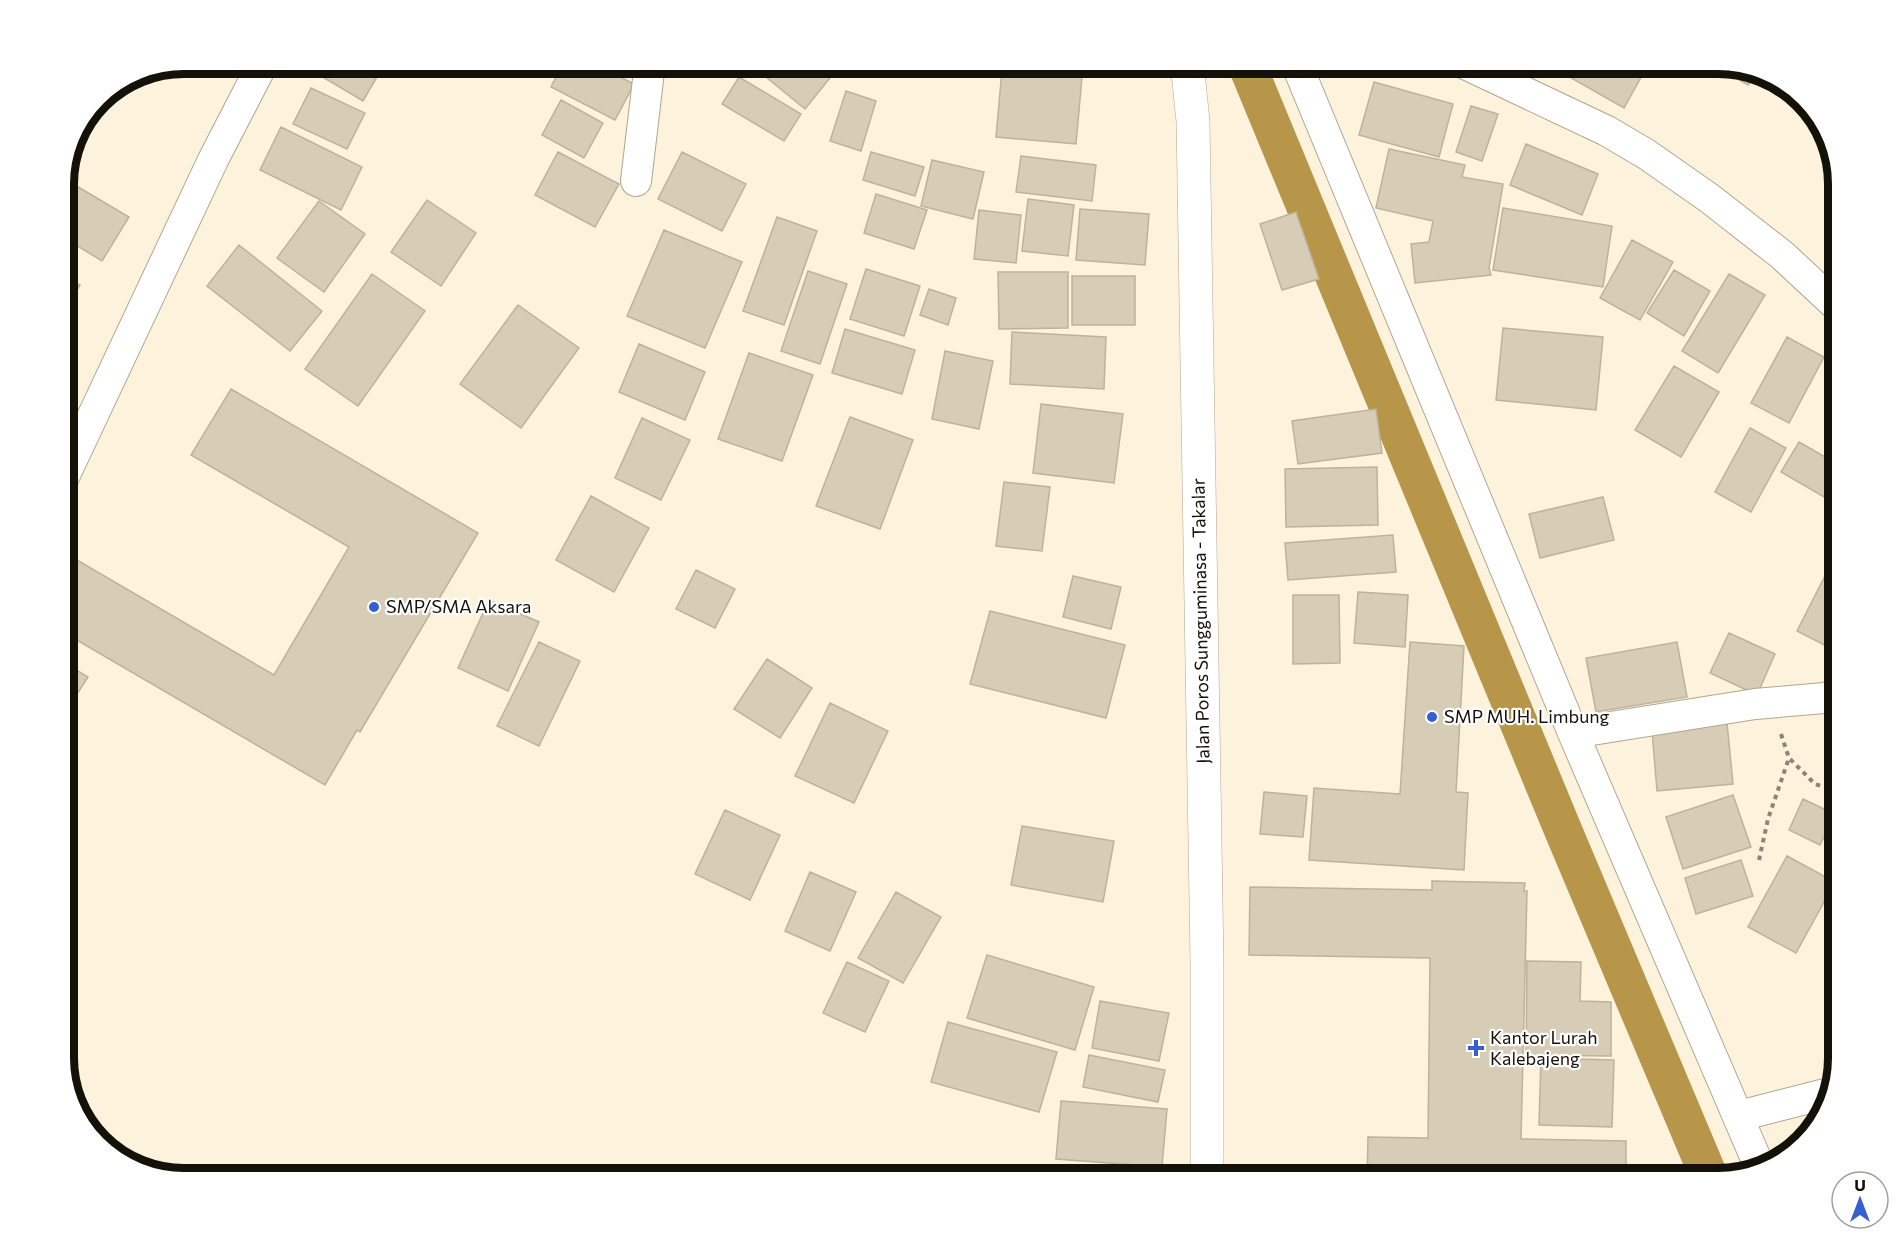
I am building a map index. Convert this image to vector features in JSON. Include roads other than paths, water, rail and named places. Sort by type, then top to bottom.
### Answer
[{"type":"highway","name":"Jalan Poros Sungguminasa - Takalar","points":[[1188,74],[1194,145],[1206,926],[1207,1168]]},
{"type":"street","points":[[74,456],[208,171],[257,74]]},
{"type":"street","points":[[636,181],[649,74]]},
{"type":"street","points":[[1301,74],[1573,733],[1757,1161]]},
{"type":"street","points":[[1486,74],[1607,131],[1646,154],[1709,198],[1782,255],[1828,298]]},
{"type":"street","points":[[1573,733],[1771,702],[1828,697]]},
{"type":"street","points":[[1739,1116],[1822,1095]]},
{"type":"waterway","points":[[1251,74],[1705,1168]]},
{"type":"place","name":"SMP/SMA Aksara","points":[[374,607]]},
{"type":"place","name":"SMP MUH. Limbung","points":[[1432,717]]},
{"type":"place","name":"Kantor Lurah Kalebajeng","points":[[1476,1048]]}]
